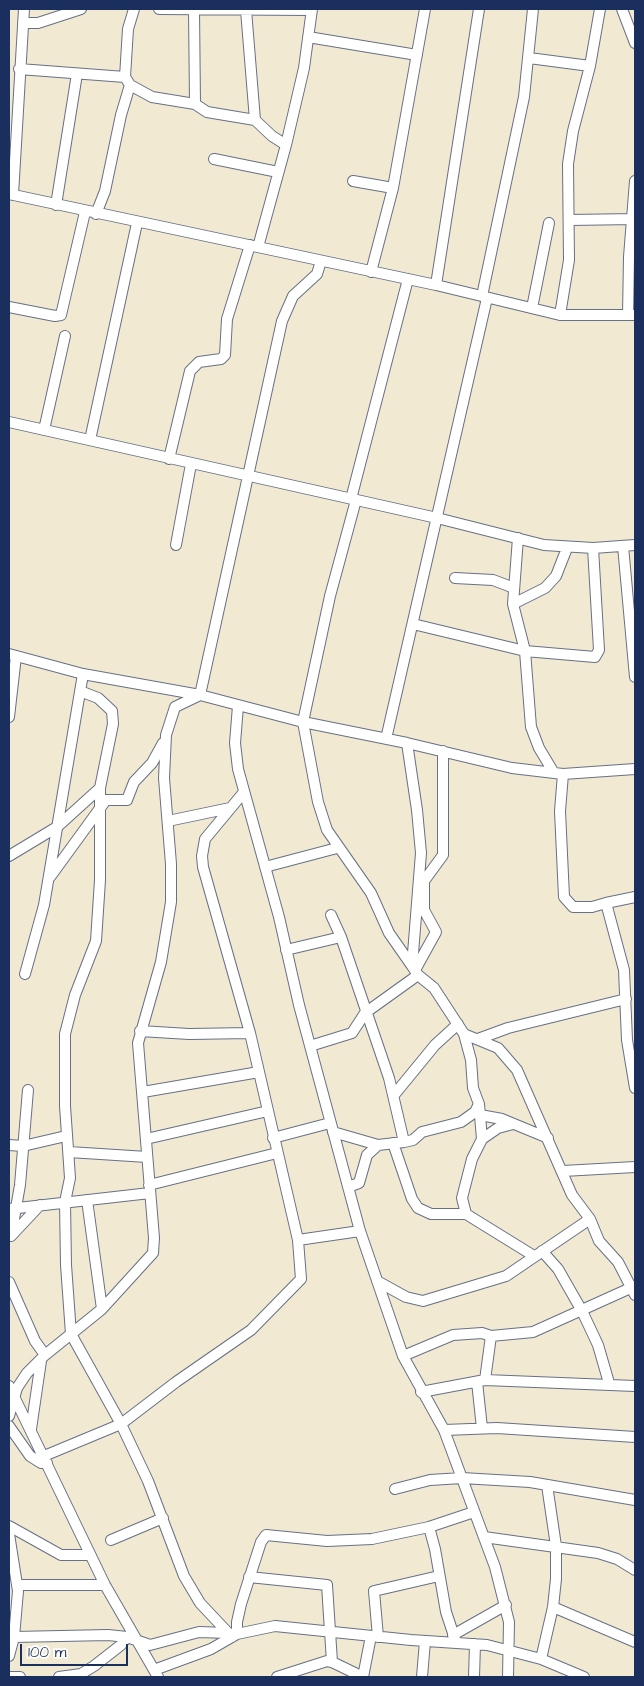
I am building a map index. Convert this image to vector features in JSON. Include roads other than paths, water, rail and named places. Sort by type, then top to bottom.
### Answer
[{"type":"street","points":[[24,9],[11,195],[137,223],[436,284],[560,315],[632,315],[629,257],[634,219],[635,181]]},
{"type":"street","points":[[23,23],[50,20],[82,9]]},
{"type":"street","points":[[96,214],[105,191],[121,115],[127,81],[128,29],[134,9]]},
{"type":"street","points":[[160,9],[312,10],[286,144],[254,246],[227,318],[225,355],[221,359],[199,362],[190,372],[169,459]]},
{"type":"street","points":[[194,9],[195,104]]},
{"type":"street","points":[[371,272],[393,188],[425,9]]},
{"type":"street","points":[[436,284],[479,9]]},
{"type":"street","points":[[386,739],[437,518],[484,297],[524,97],[530,58],[533,9]]},
{"type":"street","points":[[560,315],[569,260],[568,164],[573,131],[590,66],[600,9]]},
{"type":"street","points":[[622,9],[635,43]]},
{"type":"street","points":[[246,10],[255,120]]},
{"type":"street","points":[[308,37],[417,55]]},
{"type":"street","points":[[530,58],[590,66]]},
{"type":"street","points":[[19,69],[127,81],[152,97],[195,104],[208,112],[255,120],[272,136],[286,144]]},
{"type":"street","points":[[56,205],[77,74]]},
{"type":"street","points":[[214,159],[278,172]]},
{"type":"street","points":[[353,181],[393,188]]},
{"type":"street","points":[[9,307],[55,316],[61,315],[85,212]]},
{"type":"street","points":[[568,220],[634,219]]},
{"type":"street","points":[[90,440],[137,223]]},
{"type":"street","points":[[532,308],[549,223]]},
{"type":"street","points":[[200,695],[282,321],[293,296],[317,274],[321,261]]},
{"type":"street","points":[[408,279],[330,596],[303,722],[318,802],[327,830],[337,848],[368,888],[382,913],[389,933],[415,970],[434,988],[464,1034],[471,1060],[473,1088],[479,1104],[482,1139]]},
{"type":"street","points":[[44,430],[66,336]]},
{"type":"street","points":[[9,422],[567,548],[635,545]]},
{"type":"street","points":[[176,545],[192,464]]},
{"type":"street","points":[[518,538],[513,604],[525,651],[531,727],[539,748],[559,774],[564,898],[573,907],[587,908],[635,897]]},
{"type":"street","points":[[623,546],[635,677]]},
{"type":"street","points":[[513,604],[545,588],[556,576],[567,548]]},
{"type":"street","points":[[412,624],[525,651],[591,657],[598,654],[593,548]]},
{"type":"street","points":[[455,578],[493,580],[514,588]]},
{"type":"street","points":[[9,717],[12,655],[83,674],[200,695],[303,722],[407,743],[512,768],[559,774],[635,769]]},
{"type":"street","points":[[25,974],[40,922],[48,881],[83,674]]},
{"type":"street","points":[[80,691],[98,698],[112,711],[113,724],[100,788],[96,941],[75,995],[65,1034],[66,1136],[69,1152],[70,1186],[65,1202],[66,1265],[71,1334],[121,1424],[163,1518],[175,1557],[190,1586],[200,1603],[232,1635]]},
{"type":"street","points":[[48,881],[100,806],[109,799],[127,800],[134,782],[152,763],[166,735],[175,707],[200,695]]},
{"type":"street","points":[[238,706],[235,743],[238,769],[360,1231],[404,1356],[421,1392],[444,1430],[484,1537],[510,1622],[508,1677]]},
{"type":"street","points":[[9,1416],[11,1390],[43,1358],[102,1309],[153,1253],[143,1092],[138,1053],[140,1031],[160,962],[171,902],[168,821],[164,778],[166,735]]},
{"type":"street","points":[[407,743],[421,853],[415,970]]},
{"type":"street","points":[[310,1046],[352,1033],[365,1013],[415,970],[436,932],[424,910],[424,881],[444,855],[443,751]]},
{"type":"street","points":[[9,856],[57,827],[100,788]]},
{"type":"street","points":[[9,1426],[30,1456],[41,1463],[121,1424],[265,1318],[301,1279],[298,1240],[250,1033],[211,902],[202,856],[205,839],[244,792]]},
{"type":"street","points":[[168,821],[230,808]]},
{"type":"street","points":[[265,867],[337,848]]},
{"type":"street","points":[[606,903],[622,963],[628,1049],[635,1088]]},
{"type":"street","points":[[331,915],[341,937],[394,1095],[398,1142],[412,1199],[418,1208],[431,1214],[466,1214],[538,1254],[558,1268],[598,1346],[609,1383]]},
{"type":"street","points":[[286,950],[341,937]]},
{"type":"street","points":[[478,1039],[508,1028],[626,999]]},
{"type":"street","points":[[394,1095],[435,1045],[458,1024]]},
{"type":"street","points":[[140,1031],[189,1034],[250,1033]]},
{"type":"street","points":[[404,1356],[453,1335],[482,1333],[491,1336],[533,1332],[634,1289],[612,1253],[599,1241],[590,1219],[576,1202],[530,1096],[511,1060],[498,1048],[464,1034]]},
{"type":"street","points":[[143,1092],[259,1072]]},
{"type":"street","points":[[10,1237],[23,1146],[28,1090]]},
{"type":"street","points":[[273,1138],[332,1128],[378,1145],[413,1140],[428,1130],[462,1122],[475,1112],[479,1104]]},
{"type":"street","points":[[146,1139],[268,1112]]},
{"type":"street","points":[[480,1116],[502,1119],[548,1138]]},
{"type":"street","points":[[466,1214],[462,1198],[472,1159],[482,1139],[498,1128],[513,1124]]},
{"type":"street","points":[[9,1145],[23,1146],[66,1136]]},
{"type":"street","points":[[348,1187],[360,1183],[367,1156],[378,1145]]},
{"type":"street","points":[[69,1152],[147,1157]]},
{"type":"street","points":[[13,1208],[87,1200],[150,1189],[277,1153]]},
{"type":"street","points":[[563,1171],[635,1167]]},
{"type":"street","points":[[87,1200],[102,1309]]},
{"type":"street","points":[[10,1237],[40,1205]]},
{"type":"street","points":[[377,1281],[406,1297],[423,1301],[506,1276],[590,1219]]},
{"type":"street","points":[[298,1240],[360,1231]]},
{"type":"street","points":[[9,1282],[43,1358],[31,1429]]},
{"type":"street","points":[[482,1428],[481,1381],[491,1336]]},
{"type":"street","points":[[421,1392],[481,1381],[609,1383],[635,1386]]},
{"type":"street","points":[[11,1390],[46,1459],[131,1639],[156,1673],[211,1649],[232,1635],[261,1542],[266,1535],[340,1542],[372,1539],[429,1527],[474,1512]]},
{"type":"street","points":[[444,1430],[482,1428],[635,1437]]},
{"type":"street","points":[[396,1489],[430,1480],[462,1478],[547,1485],[635,1500]]},
{"type":"street","points":[[541,1659],[553,1607],[556,1579],[556,1546],[547,1485]]},
{"type":"street","points":[[111,1540],[163,1518]]},
{"type":"street","points":[[9,1526],[61,1554],[90,1555]]},
{"type":"street","points":[[429,1527],[446,1612],[455,1639]]},
{"type":"street","points":[[9,1534],[12,1573],[17,1585],[9,1656]]},
{"type":"street","points":[[484,1537],[556,1546],[610,1556],[635,1570]]},
{"type":"street","points":[[277,1677],[321,1662],[332,1662],[363,1677],[375,1636],[374,1591],[439,1576]]},
{"type":"street","points":[[250,1577],[325,1584],[328,1589],[332,1662]]},
{"type":"street","points":[[17,1585],[105,1585]]},
{"type":"street","points":[[455,1639],[506,1605]]},
{"type":"street","points":[[553,1607],[635,1642]]},
{"type":"street","points":[[11,1635],[108,1635],[154,1644],[194,1633],[232,1635],[275,1626],[425,1641],[455,1639],[509,1650],[541,1659],[584,1677]]},
{"type":"street","points":[[59,1677],[81,1674],[131,1639]]},
{"type":"street","points":[[422,1677],[425,1641]]},
{"type":"street","points":[[474,1677],[475,1644]]},
{"type":"street","points":[[9,1677],[20,1677]]}]
